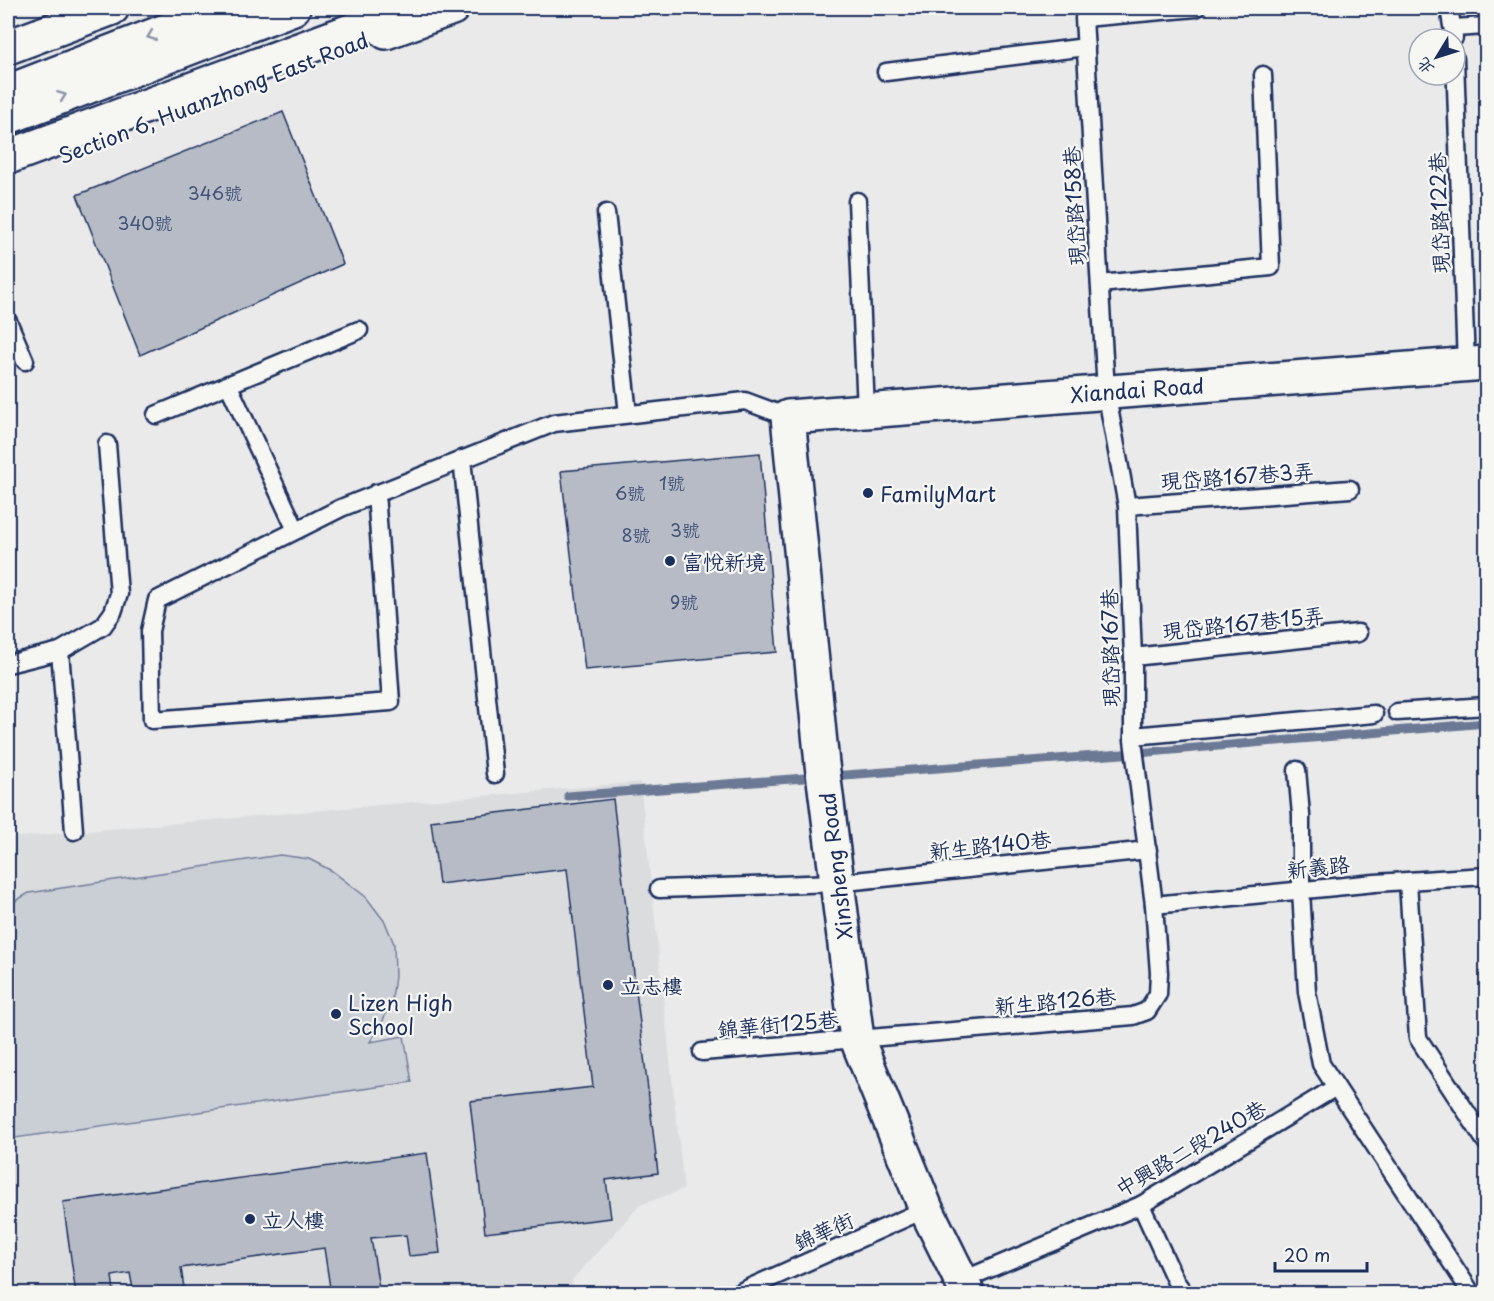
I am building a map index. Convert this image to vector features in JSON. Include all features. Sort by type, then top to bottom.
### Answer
[{"type":"main road","points":[[8,47],[112,8]]},
{"type":"main road","points":[[8,92],[225,8]]},
{"type":"main road","points":[[8,117],[293,8]]},
{"type":"main road","points":[[8,157],[413,8]]},
{"type":"main road","name":"Section 6, Huanzhong East Road","points":[[8,174],[452,8]]},
{"type":"main road","name":"Xiandai Road","points":[[789,417],[1476,364]]},
{"type":"main road","name":"Xinsheng Road","points":[[789,417],[824,776],[857,1039],[926,1209],[965,1287]]},
{"type":"lane","name":"現岱路158巷","points":[[1106,391],[1084,18],[1196,8]]},
{"type":"lane","points":[[1449,8],[1453,27]]},
{"type":"lane","points":[[1467,31],[1486,26]]},
{"type":"lane","points":[[886,72],[1086,47]]},
{"type":"lane","points":[[1100,284],[1271,267],[1263,75]]},
{"type":"lane","name":"現岱路122巷","points":[[1457,87],[1476,364]]},
{"type":"lane","points":[[857,201],[866,411]]},
{"type":"lane","points":[[606,213],[628,414]]},
{"type":"lane","points":[[8,321],[25,361]]},
{"type":"lane","points":[[156,415],[359,330]]},
{"type":"lane","points":[[228,384],[296,530]]},
{"type":"lane","name":"現岱路167巷","points":[[1106,391],[1127,506],[1133,657],[1133,738],[1154,905]]},
{"type":"lane","points":[[376,493],[391,702],[152,720],[150,631],[157,600],[296,530],[376,493],[554,423],[745,401],[789,417]]},
{"type":"lane","points":[[8,664],[60,651],[103,626],[113,612],[119,594],[107,444]]},
{"type":"lane","points":[[462,459],[495,774]]},
{"type":"lane","name":"現岱路167巷3弄","points":[[1127,506],[1350,489]]},
{"type":"lane","name":"現岱路167巷15弄","points":[[1133,657],[1358,633]]},
{"type":"lane","points":[[60,651],[74,831]]},
{"type":"lane","points":[[1397,712],[1486,706]]},
{"type":"lane","points":[[1133,738],[1374,714]]},
{"type":"lane","points":[[1297,770],[1301,814],[1301,891],[1307,992],[1321,1064],[1472,1293]]},
{"type":"lane","name":"新生路140巷","points":[[659,889],[836,883],[1148,850]]},
{"type":"lane","name":"新義路","points":[[1154,905],[1375,883],[1486,876]]},
{"type":"lane","points":[[1408,882],[1418,1038],[1486,1142]]},
{"type":"lane","name":"新生路126巷","points":[[857,1039],[1133,1016],[1146,1011],[1158,994],[1159,972],[1154,905]]},
{"type":"lane","name":"錦華街125巷","points":[[702,1052],[857,1039]]},
{"type":"lane","name":"中興路二段240巷","points":[[965,1287],[1141,1204],[1336,1087]]},
{"type":"lane","points":[[1141,1204],[1176,1282],[1185,1293]]},
{"type":"lane","name":"錦華街","points":[[740,1293],[926,1209]]},
{"type":"shaded area","name":"Lizen High School","points":[[640,782],[684,1189],[640,1205],[572,1280],[574,1293],[8,1294],[8,838]]},
{"type":"shaded area","points":[[280,855],[309,859],[332,871],[366,897],[385,922],[394,944],[395,976],[392,999],[382,1023],[370,1042],[404,1036],[412,1082],[8,1139],[8,905],[29,893]]},
{"type":"building","points":[[283,112],[343,264],[140,355],[77,195]]},
{"type":"building","name":"富悅新境","points":[[760,453],[777,652],[585,670],[561,471]]},
{"type":"building","name":"立志樓","points":[[613,799],[658,1173],[606,1180],[611,1218],[485,1233],[470,1101],[593,1087],[567,869],[439,884],[431,821]]},
{"type":"building","name":"立人樓","points":[[427,1153],[440,1253],[409,1256],[406,1235],[371,1238],[380,1294],[331,1294],[324,1248],[181,1268],[185,1294],[134,1294],[130,1273],[112,1276],[114,1292],[76,1294],[63,1202]]},
{"type":"waterway","points":[[568,796],[1149,752],[1486,723]]},
{"type":"place","name":"FamilyMart","points":[[868,493]]},
{"type":"place","name":"富悅新境","points":[[670,561]]},
{"type":"place","name":"立志樓","points":[[608,985]]},
{"type":"place","name":"Lizen High School","points":[[336,1014]]},
{"type":"place","name":"立人樓","points":[[250,1219]]}]
